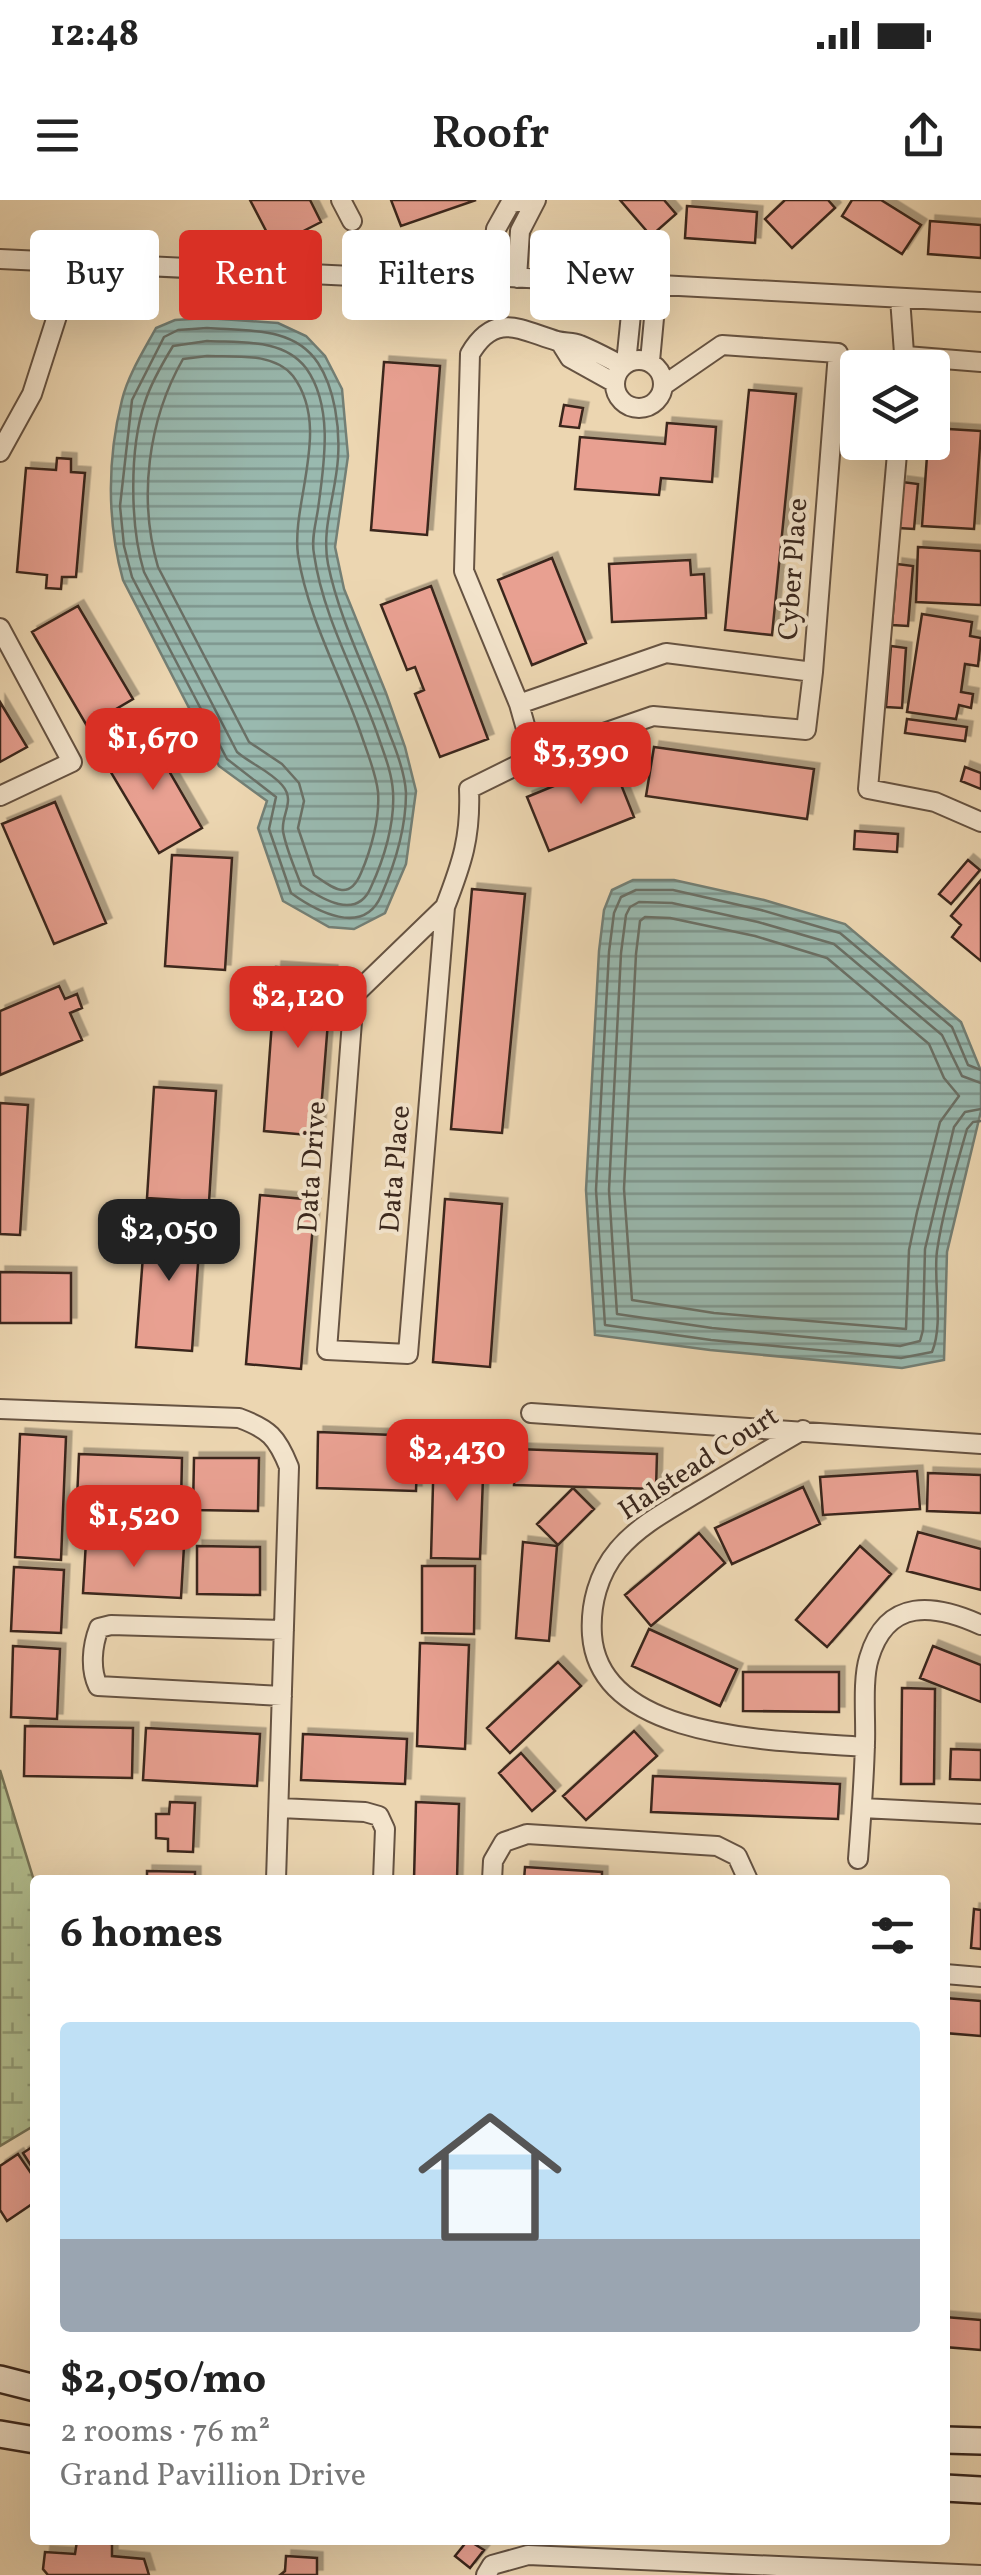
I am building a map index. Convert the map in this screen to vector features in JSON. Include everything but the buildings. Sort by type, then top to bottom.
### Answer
[{"type":"main road","points":[[0,2379],[30,2387]]},
{"type":"main road","points":[[0,2434],[30,2439]]},
{"type":"main road","points":[[950,2440],[981,2441]]},
{"type":"main road","points":[[950,2488],[981,2490]]},
{"type":"street","points":[[341,200],[352,221]]},
{"type":"street","points":[[496,230],[510,204],[522,200]]},
{"type":"street","points":[[517,278],[520,231],[536,200]]},
{"type":"street","points":[[0,259],[30,260]]},
{"type":"street","points":[[159,266],[342,275]]},
{"type":"street","points":[[510,277],[530,279]]},
{"type":"street","points":[[670,287],[981,302]]},
{"type":"street","points":[[900,298],[904,350]]},
{"type":"street","points":[[0,452],[32,394],[56,320]]},
{"type":"street","points":[[621,370],[640,359],[658,367],[664,385],[656,402],[638,408],[621,401],[621,370],[629,320]]},
{"type":"street","points":[[650,361],[654,320]]},
{"type":"street","points":[[532,758],[519,704],[464,571],[470,354],[479,338],[491,330],[518,326],[560,342],[576,343],[621,370]]},
{"type":"street","name":"Cyber Place","points":[[519,704],[666,653],[813,672],[838,353],[722,345],[664,385]]},
{"type":"street","points":[[950,362],[981,362]]},
{"type":"street","points":[[896,460],[868,790],[935,802],[981,822]]},
{"type":"street","points":[[0,628],[72,762],[0,796]]},
{"type":"street","points":[[445,907],[465,856],[471,825],[469,789],[532,758],[653,716],[806,730],[813,672]]},
{"type":"street","name":"Data Drive","points":[[327,1350],[354,996],[445,907]]},
{"type":"street","name":"Data Place","points":[[327,1350],[408,1354],[445,907]]},
{"type":"street","points":[[0,1410],[239,1418],[264,1428],[281,1448],[289,1467],[276,1875]]},
{"type":"street","points":[[531,1414],[981,1444]]},
{"type":"street","name":"Halstead Court","points":[[803,1430],[650,1521],[618,1550],[600,1580],[590,1614],[593,1647],[621,1694],[701,1732],[865,1747]]},
{"type":"street","points":[[858,1859],[868,1659],[884,1628],[899,1616],[920,1608],[948,1610],[981,1625]]},
{"type":"street","points":[[282,1696],[98,1686],[93,1676],[94,1641],[99,1628],[111,1625],[284,1630]]},
{"type":"street","points":[[280,1808],[379,1816],[385,1830],[382,1875]]},
{"type":"street","points":[[862,1808],[981,1814]]},
{"type":"street","points":[[492,1875],[493,1861],[504,1842],[527,1834],[717,1846],[737,1856],[746,1875]]},
{"type":"street","points":[[950,1974],[981,1977]]},
{"type":"street","points":[[486,2575],[492,2565],[528,2555],[981,2575]]},
{"type":"green space","points":[[0,1770],[32,1875],[30,2128],[0,2146]]},
{"type":"water","points":[[175,320],[278,323],[306,336],[325,356],[342,389],[348,456],[335,547],[344,589],[386,693],[416,791],[406,864],[385,913],[354,929],[329,927],[283,901],[258,828],[267,801],[219,766],[123,580],[114,536],[111,490],[117,422],[125,391],[156,328]]},
{"type":"water","points":[[633,880],[674,880],[764,900],[845,924],[961,1022],[981,1071],[981,1111],[947,1252],[944,1360],[902,1368],[595,1335],[586,1190],[599,951],[604,910],[612,890]]}]
